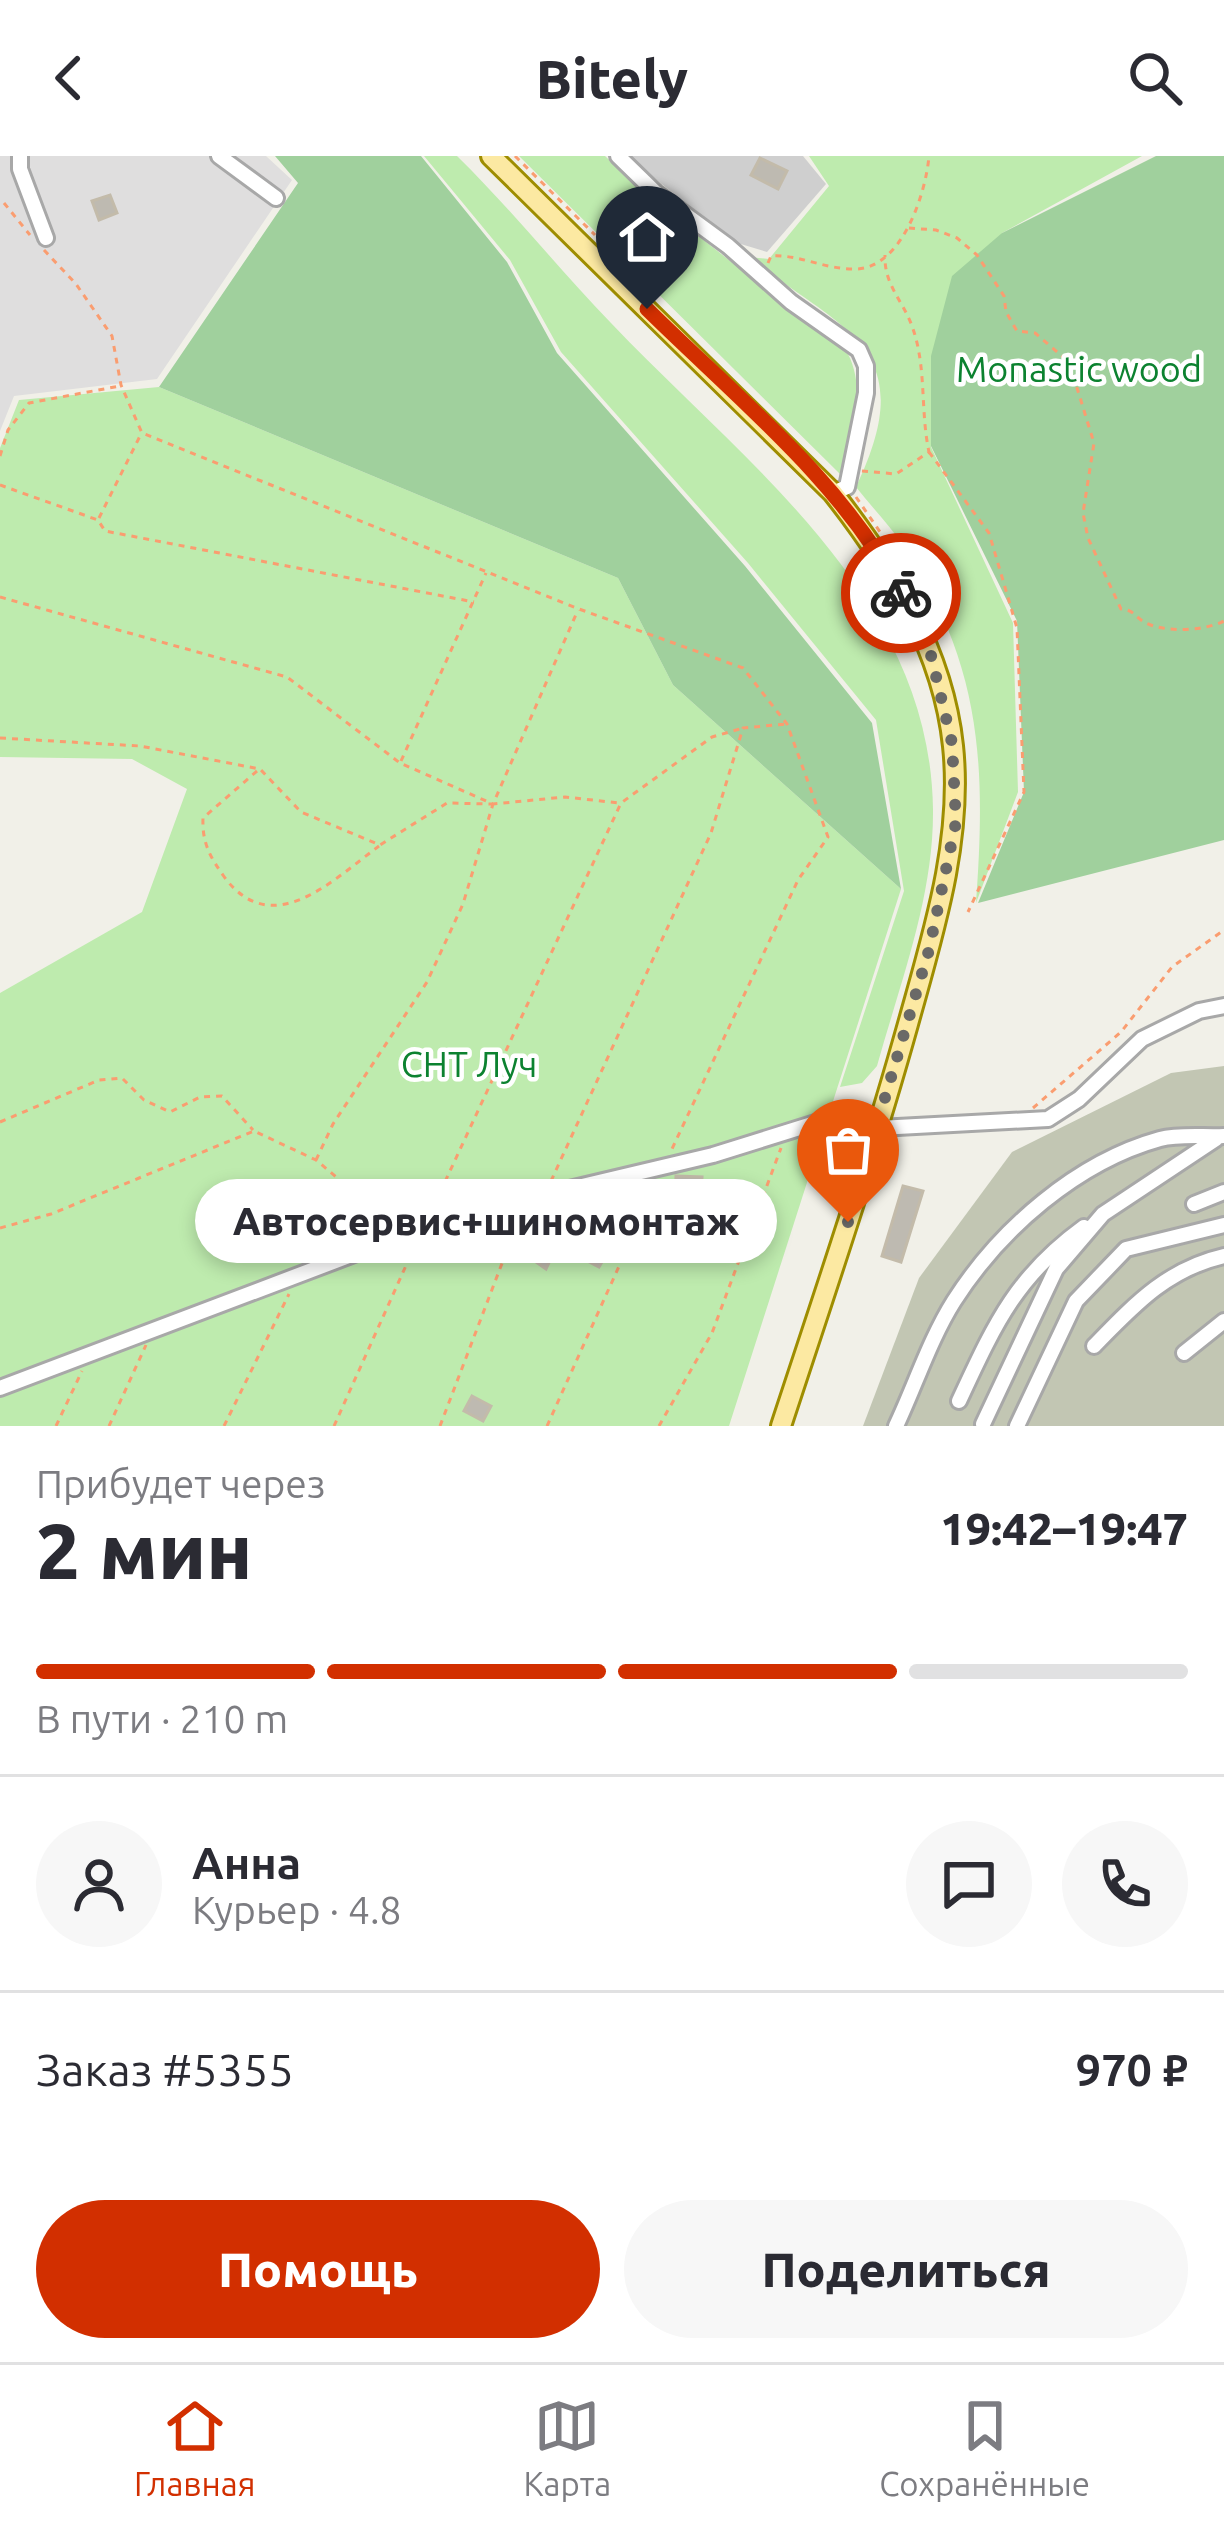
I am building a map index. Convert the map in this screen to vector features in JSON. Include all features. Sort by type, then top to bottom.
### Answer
[{"type":"main road","points":[[491,156],[833,493],[881,554],[929,647],[952,743],[956,822],[929,950],[880,1128],[782,1426]]},
{"type":"street","points":[[20,156],[20,169],[46,238]]},
{"type":"street","points":[[218,156],[276,198]]},
{"type":"street","points":[[618,156],[656,194],[791,302],[860,350],[866,366],[866,393],[847,487],[833,493]]},
{"type":"street","points":[[0,1388],[303,1273],[421,1234],[544,1195],[664,1168],[841,1114],[880,1128],[1048,1118],[1079,1099],[1142,1040],[1199,1012],[1224,1006]]},
{"type":"street","points":[[958,1401],[1000,1314],[1042,1257],[1222,1136]]},
{"type":"street","points":[[896,1426],[954,1301],[1017,1225],[1057,1190],[1119,1156],[1162,1138],[1222,1136]]},
{"type":"street","points":[[1194,1204],[1224,1192]]},
{"type":"street","points":[[983,1424],[1057,1269],[1102,1214]]},
{"type":"street","points":[[1017,1426],[1076,1301],[1126,1249],[1224,1225]]},
{"type":"street","points":[[1094,1346],[1153,1286],[1202,1261],[1224,1256]]},
{"type":"street","points":[[1184,1353],[1224,1321]]},
{"type":"path","points":[[763,275],[771,256],[862,270],[885,255],[909,228],[923,200],[928,156]]},
{"type":"path","points":[[4,203],[76,284],[112,337],[121,385],[142,433],[579,609],[743,668],[788,724],[828,837],[798,880],[547,1426]]},
{"type":"path","points":[[909,228],[957,238],[987,266],[1017,331],[1035,333],[1070,362],[1094,443],[1083,513],[1088,538],[1121,609],[1132,610],[1145,622],[1171,628],[1208,629],[1224,621]]},
{"type":"path","points":[[885,255],[885,278],[911,324],[922,371],[929,452],[989,533],[1017,628],[1024,792],[968,912]]},
{"type":"path","points":[[0,456],[8,430],[28,403],[121,385]]},
{"type":"path","points":[[98,520],[142,433]]},
{"type":"path","points":[[851,470],[896,474],[929,452]]},
{"type":"path","points":[[0,485],[98,520],[105,531],[474,602]]},
{"type":"path","points":[[400,763],[487,572]]},
{"type":"path","points":[[0,597],[286,677],[400,763],[494,804]]},
{"type":"path","points":[[316,1160],[333,1124],[427,982],[463,904],[494,804],[579,609]]},
{"type":"path","points":[[334,1426],[621,803],[712,737],[743,728],[788,724]]},
{"type":"path","points":[[440,1426],[517,1224],[544,1195],[711,833],[743,728]]},
{"type":"path","points":[[0,739],[140,746],[260,769],[301,812],[380,845]]},
{"type":"path","points":[[260,769],[203,818],[202,843],[228,882],[254,906],[280,907],[321,889],[447,803],[565,797],[621,803]]},
{"type":"path","points":[[1012,1120],[1069,1079],[1120,1032],[1172,967],[1224,930]]},
{"type":"path","points":[[0,1122],[99,1080],[122,1078],[144,1100],[170,1112],[200,1097],[222,1096],[254,1130],[316,1160],[400,1230],[421,1234]]},
{"type":"path","points":[[659,1426],[712,1333],[788,1129]]},
{"type":"path","points":[[0,1228],[51,1214],[254,1130]]},
{"type":"path","points":[[224,1426],[282,1305],[303,1273]]},
{"type":"path","points":[[109,1426],[152,1333]]},
{"type":"path","points":[[56,1426],[88,1358]]},
{"type":"shaded area","points":[[0,156],[266,156],[292,180],[157,379],[14,396],[0,431]]},
{"type":"shaded area","points":[[627,156],[803,156],[826,184],[767,252],[734,242]]},
{"type":"shaded area","points":[[1224,1066],[1224,1426],[863,1426],[919,1278],[1012,1152],[1171,1073]]},
{"type":"green space","points":[[275,156],[421,156],[507,262],[557,353],[745,566],[872,723],[901,889],[673,685],[618,578],[159,387],[298,183]]},
{"type":"green space","points":[[424,156],[457,156],[611,323],[771,483],[865,599],[900,663],[924,733],[932,842],[905,971],[877,1066],[862,1083],[840,1087],[904,891],[876,720],[748,563],[561,352],[510,260]]},
{"type":"green space","points":[[519,156],[605,156],[649,197],[848,354],[856,382],[857,414],[840,474]]},
{"type":"green space","points":[[809,156],[1142,156],[1002,233],[931,447],[1013,623],[1018,792],[976,903],[978,760],[963,674],[929,589],[903,545],[856,487],[874,440],[881,402],[876,372],[863,347],[842,325],[748,257],[769,259],[829,186]]},
{"type":"green space","name":"Monastic wood","points":[[1156,156],[1224,156],[1224,840],[978,903],[1024,792],[1017,621],[931,446],[931,356],[952,276],[1002,233]]},
{"type":"green space","name":"СНТ Луч","points":[[159,387],[618,578],[673,685],[901,889],[729,1426],[0,1426],[0,993],[142,912],[187,789],[132,759],[0,757],[0,448],[19,400]]},
{"type":"building","points":[[760,158],[787,171],[778,189],[751,175]]},
{"type":"building","points":[[110,195],[117,213],[99,220],[92,201]]},
{"type":"building","points":[[676,1176],[702,1177],[701,1196],[675,1195]]},
{"type":"building","points":[[903,1186],[923,1191],[901,1262],[882,1256]]},
{"type":"building","points":[[526,1236],[555,1250],[546,1269],[519,1250]]},
{"type":"building","points":[[589,1239],[609,1250],[599,1267],[580,1257]]},
{"type":"building","points":[[472,1396],[491,1406],[483,1421],[464,1411]]},
{"type":"way so far","points":[[848,1222],[880,1128],[929,950],[956,822],[952,743],[929,647],[901,593]]},
{"type":"place","name":"Автосервис+шиномонтаж","points":[[848,1222]]},
{"type":"route","points":[[647,309],[833,493],[881,554],[901,593]]}]
